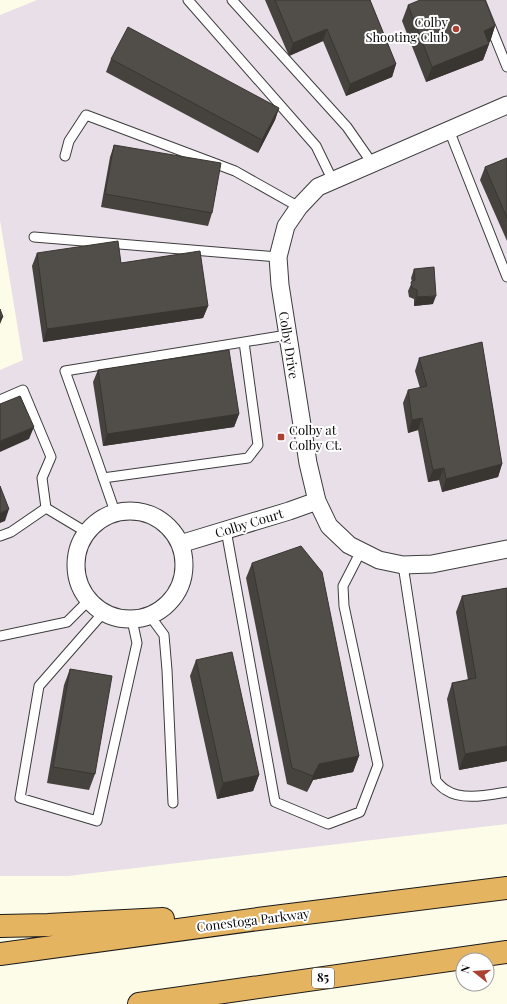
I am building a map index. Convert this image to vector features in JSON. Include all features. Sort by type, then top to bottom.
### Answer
[{"type":"highway","name":"Conestoga Parkway","points":[[0,954],[258,919],[507,888]]},
{"type":"highway","points":[[0,926],[48,925],[217,916],[258,919]]},
{"type":"highway","name":"85","points":[[139,1004],[507,952]]},
{"type":"street","name":"Colby Drive","points":[[507,105],[318,187],[299,207],[286,226],[278,257],[280,285],[287,335],[308,463],[317,502],[329,526],[349,545],[379,560],[403,565],[432,564],[507,549]]},
{"type":"street","name":"Colby Court","points":[[180,544],[317,502]]},
{"type":"street","points":[[134,510],[152,515],[170,528],[180,544],[183,554],[184,573],[179,589],[168,605],[150,616],[132,620],[114,618],[97,609],[88,601],[78,584],[75,559],[83,536],[103,516],[115,512],[134,510]]},
{"type":"lane","points":[[188,0],[316,146],[333,181]]},
{"type":"lane","points":[[232,0],[347,127],[372,163]]},
{"type":"lane","points":[[480,0],[507,67]]},
{"type":"lane","points":[[64,156],[69,142],[86,115],[235,172],[299,207]]},
{"type":"lane","points":[[449,130],[507,278]]},
{"type":"lane","points":[[34,237],[278,257]]},
{"type":"lane","points":[[115,512],[65,371],[287,335]]},
{"type":"lane","points":[[103,478],[248,458],[258,445],[244,342]]},
{"type":"lane","points":[[0,400],[23,390],[51,457],[42,478],[46,508]]},
{"type":"lane","points":[[46,508],[86,532]]},
{"type":"lane","points":[[0,536],[11,532],[46,508]]},
{"type":"lane","points":[[226,530],[275,802],[328,824],[360,812],[378,765],[344,606],[343,586],[361,551]]},
{"type":"lane","points":[[403,565],[436,781],[446,790],[462,796],[477,796],[507,792]]},
{"type":"lane","points":[[0,636],[67,622],[88,601]]},
{"type":"lane","points":[[104,613],[39,686],[20,798],[97,821],[137,643],[132,620]]},
{"type":"lane","points":[[150,616],[164,636],[173,803]]},
{"type":"shaded area","points":[[37,0],[507,0],[507,824],[68,876],[0,876],[0,370],[23,360],[0,220],[0,15]]},
{"type":"building","points":[[275,0],[370,0],[396,64],[350,84],[327,29],[293,43]]},
{"type":"building","points":[[420,0],[485,0],[495,26],[484,31],[489,44],[432,67],[408,5]]},
{"type":"building","points":[[128,27],[279,108],[262,140],[111,59]]},
{"type":"building","points":[[114,145],[221,163],[212,213],[105,194]]},
{"type":"building","points":[[507,158],[507,218],[485,167]]},
{"type":"building","points":[[118,241],[121,263],[200,251],[208,306],[47,329],[37,253]]},
{"type":"building","points":[[434,267],[436,296],[417,297],[417,290],[412,288],[411,282],[415,280],[414,269]]},
{"type":"building","points":[[0,309],[3,317],[0,318]]},
{"type":"building","points":[[482,342],[502,464],[446,479],[444,468],[433,470],[422,418],[412,420],[408,390],[427,386],[419,358]]},
{"type":"building","points":[[229,350],[239,414],[107,434],[98,370]]},
{"type":"building","points":[[20,396],[34,427],[0,441],[0,404]]},
{"type":"building","points":[[0,486],[9,509],[0,513]]},
{"type":"building","points":[[301,546],[322,572],[359,756],[319,764],[313,776],[292,768],[252,563]]},
{"type":"building","points":[[507,588],[507,746],[465,754],[452,683],[476,678],[462,596]]},
{"type":"building","points":[[232,652],[259,775],[223,783],[196,660]]},
{"type":"building","points":[[70,669],[112,676],[95,774],[53,767]]},
{"type":"place","name":"Colby Shooting Club","points":[[456,29]]},
{"type":"place","name":"Colby at Colby Ct.","points":[[281,437]]}]
